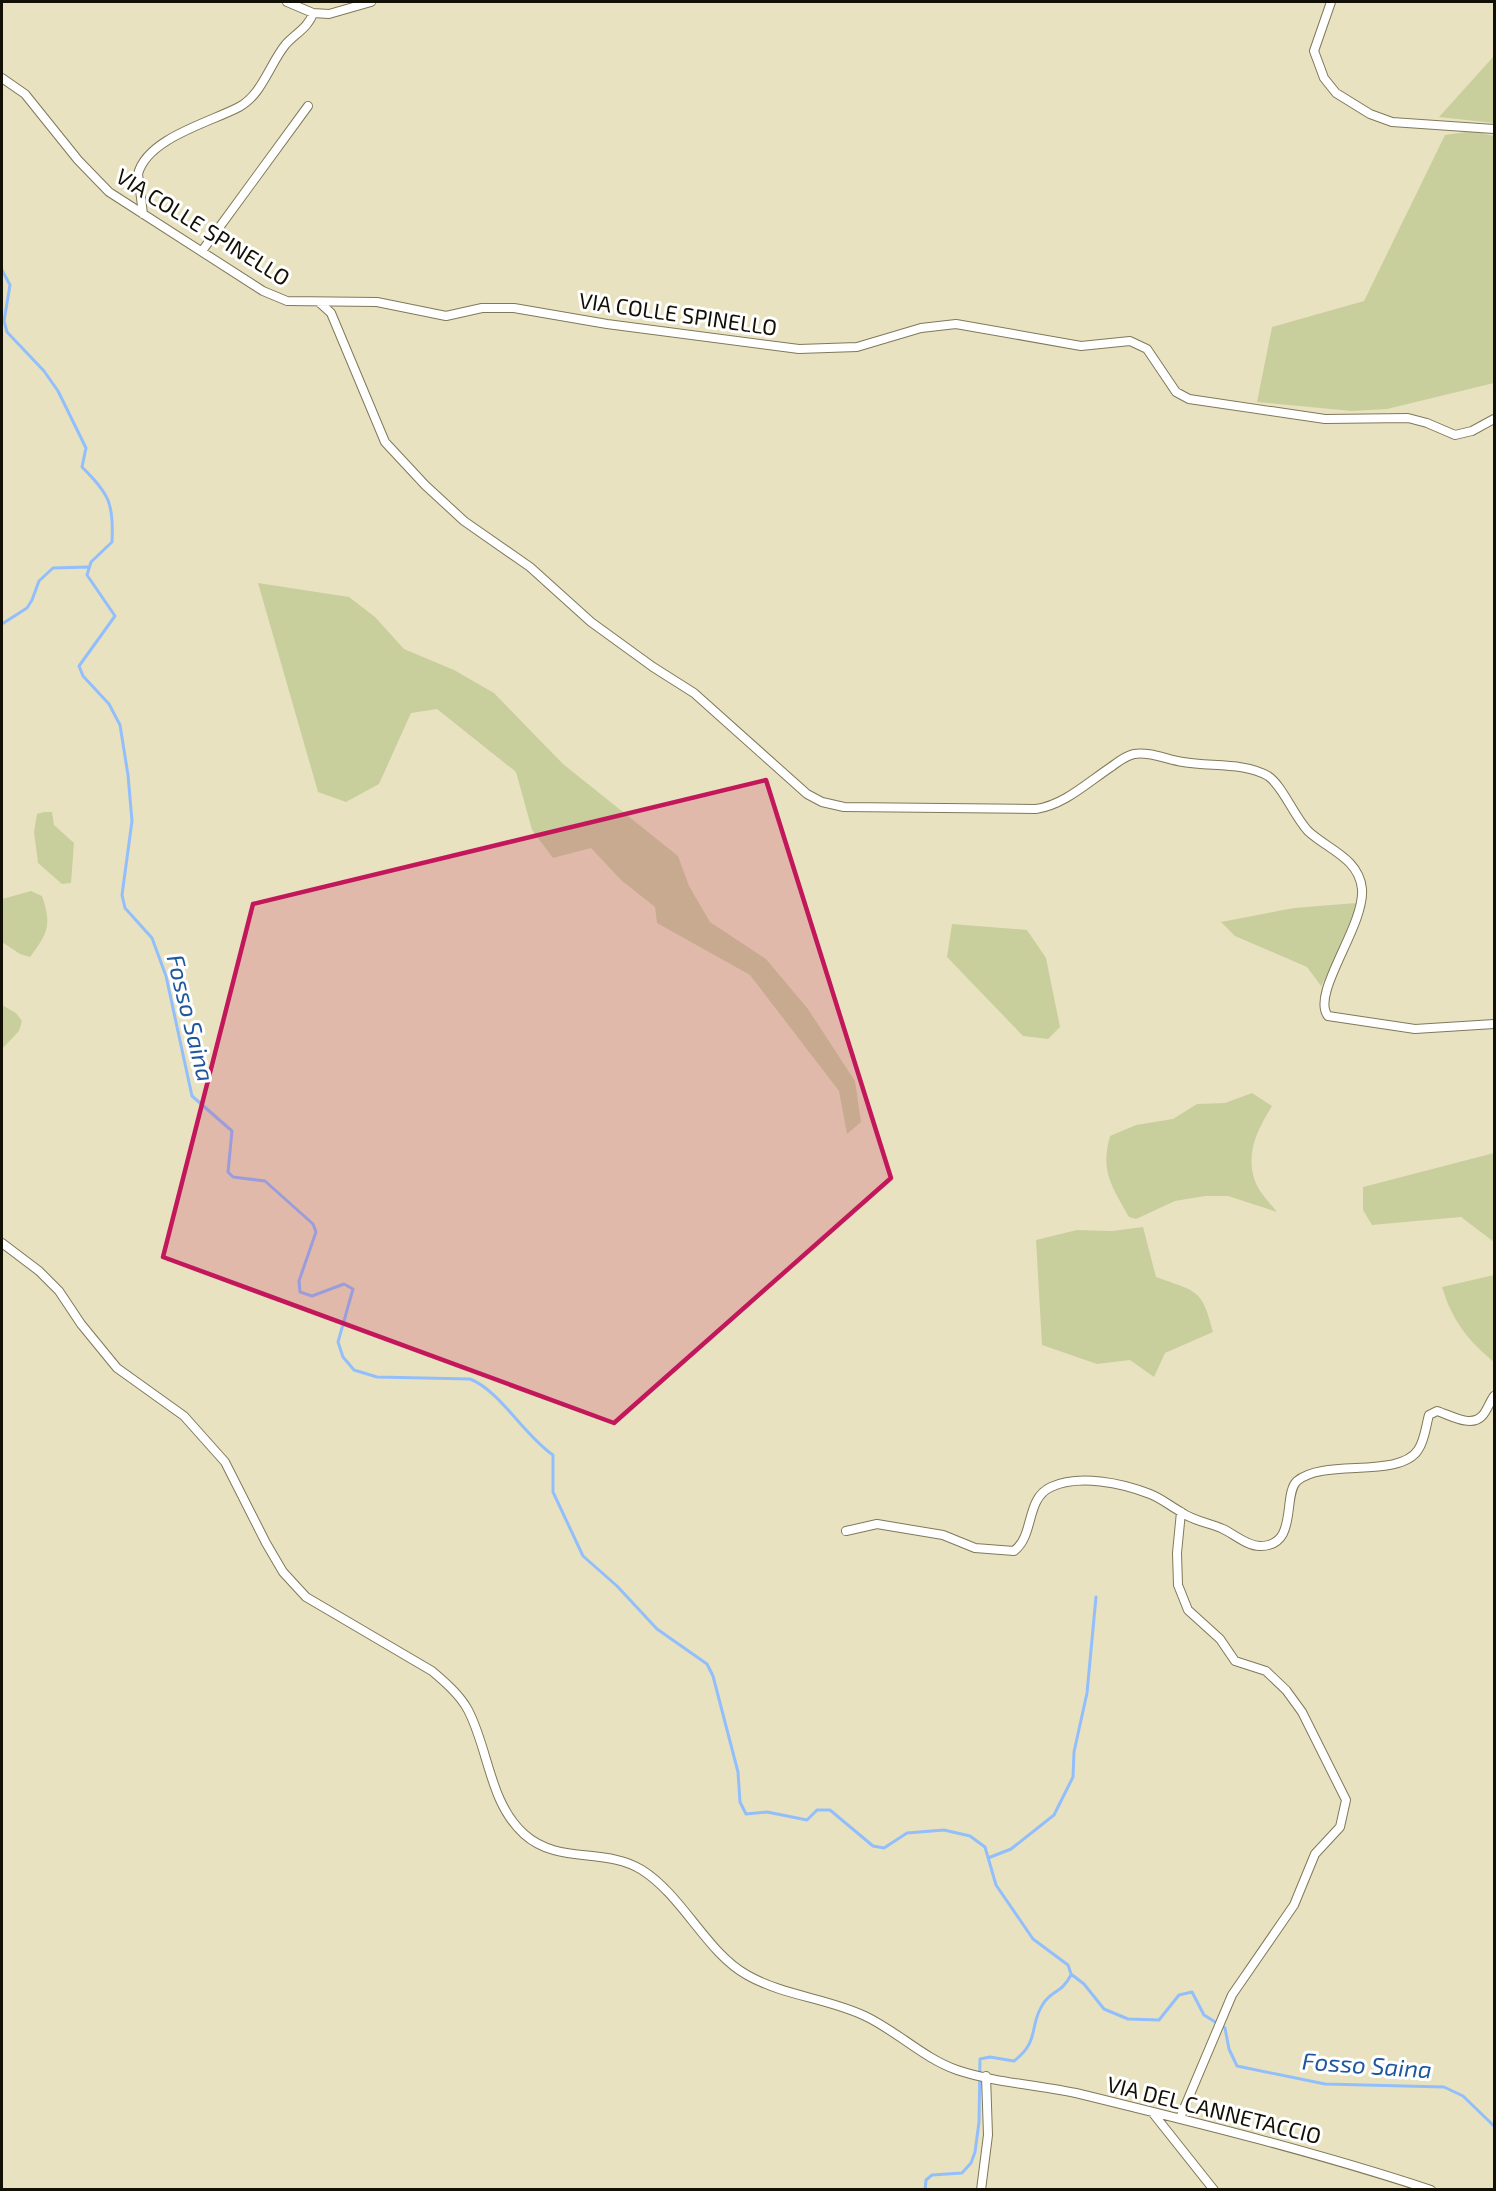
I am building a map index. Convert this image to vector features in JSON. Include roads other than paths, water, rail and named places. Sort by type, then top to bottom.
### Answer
[{"type":"street","points":[[287,2],[313,13],[329,15],[371,2]]},
{"type":"street","points":[[1331,2],[1314,51],[1324,78],[1336,93],[1370,114],[1392,122],[1494,129]]},
{"type":"street","points":[[143,214],[137,177],[144,161],[192,127],[240,106],[250,99],[282,49],[309,22],[313,13]]},
{"type":"street","name":"VIA COLLE SPINELLO","points":[[2,78],[25,94],[100,184],[143,214],[276,298],[293,302],[377,302],[446,316],[482,308],[514,308],[607,324],[779,347],[822,349],[865,346],[921,328],[950,324],[1081,346],[1130,341],[1147,349],[1176,392],[1189,399],[1331,419],[1408,418],[1455,435],[1472,431],[1494,419]]},
{"type":"street","points":[[202,251],[308,106]]},
{"type":"street","points":[[320,303],[331,313],[385,442],[425,485],[464,521],[530,567],[591,622],[653,667],[690,690],[807,794],[822,802],[844,807],[1036,809],[1057,804],[1121,760],[1139,754],[1185,763],[1237,767],[1263,774],[1275,782],[1305,828],[1350,862],[1361,884],[1359,916],[1324,992],[1323,1009],[1328,1016],[1415,1029],[1494,1024]]},
{"type":"street","name":"VIA DEL CANNETACCIO","points":[[2,1243],[39,1271],[59,1291],[81,1324],[117,1368],[184,1416],[225,1462],[283,1572],[306,1597],[415,1660],[449,1685],[467,1709],[497,1794],[511,1818],[526,1836],[555,1851],[614,1857],[642,1870],[667,1892],[724,1957],[747,1975],[787,1993],[832,2003],[865,2016],[936,2061],[971,2073],[1058,2089],[1294,2147],[1431,2190]]},
{"type":"street","points":[[846,1531],[877,1524],[943,1534],[975,1548],[1014,1551],[1026,1538],[1034,1505],[1042,1493],[1052,1486],[1090,1481],[1149,1494],[1181,1512],[1221,1528],[1252,1544],[1269,1544],[1280,1537],[1287,1525],[1292,1488],[1297,1481],[1311,1473],[1338,1468],[1371,1468],[1406,1459],[1414,1455],[1420,1446],[1428,1415],[1437,1411],[1470,1422],[1476,1421],[1484,1415],[1494,1396]]},
{"type":"street","points":[[1180,2118],[1232,1995],[1294,1905],[1316,1854],[1340,1827],[1346,1800],[1302,1712],[1286,1690],[1266,1671],[1234,1660],[1220,1640],[1188,1610],[1178,1585],[1177,1552],[1181,1512]]},
{"type":"street","points":[[981,2190],[988,2135],[986,2076]]},
{"type":"street","points":[[1152,2112],[1214,2190]]},
{"type":"waterway","name":"Fosso Saina","points":[[2,270],[10,285],[4,321],[7,332],[44,371],[58,391],[86,448],[82,467],[104,492],[111,508],[112,542],[91,562],[87,575],[115,616],[79,666],[83,676],[109,704],[120,725],[132,821],[122,895],[125,908],[152,938],[166,976],[192,1096],[232,1131],[228,1172],[233,1177],[265,1181],[313,1224],[316,1232],[299,1281],[300,1292],[312,1296],[344,1284],[353,1289],[338,1342],[343,1357],[354,1370],[377,1377],[470,1379],[491,1393],[553,1455],[553,1492],[583,1556],[617,1586],[657,1629],[707,1664],[713,1676],[738,1772],[740,1802],[746,1814],[767,1812],[807,1820],[817,1810],[830,1810],[873,1846],[884,1848],[907,1833],[944,1830],[970,1836],[985,1847],[996,1885],[1033,1939],[1068,1965],[1071,1974],[1084,1984],[1104,2009],[1128,2019],[1159,2020],[1179,1995],[1192,1992],[1204,2015],[1225,2028],[1229,2049],[1237,2066],[1325,2084],[1444,2087],[1463,2096],[1494,2126]]},
{"type":"waterway","name":"Fosso Saina","points":[[2,624],[27,608],[39,581],[53,568],[88,567]]},
{"type":"waterway","points":[[988,1858],[1011,1849],[1054,1815],[1073,1777],[1074,1752],[1087,1693],[1096,1597]]},
{"type":"waterway","points":[[925,2190],[926,2180],[932,2175],[962,2173],[971,2163],[975,2152],[979,2122],[980,2059],[990,2057],[1014,2061],[1028,2046],[1043,2004],[1064,1986],[1071,1975]]}]
